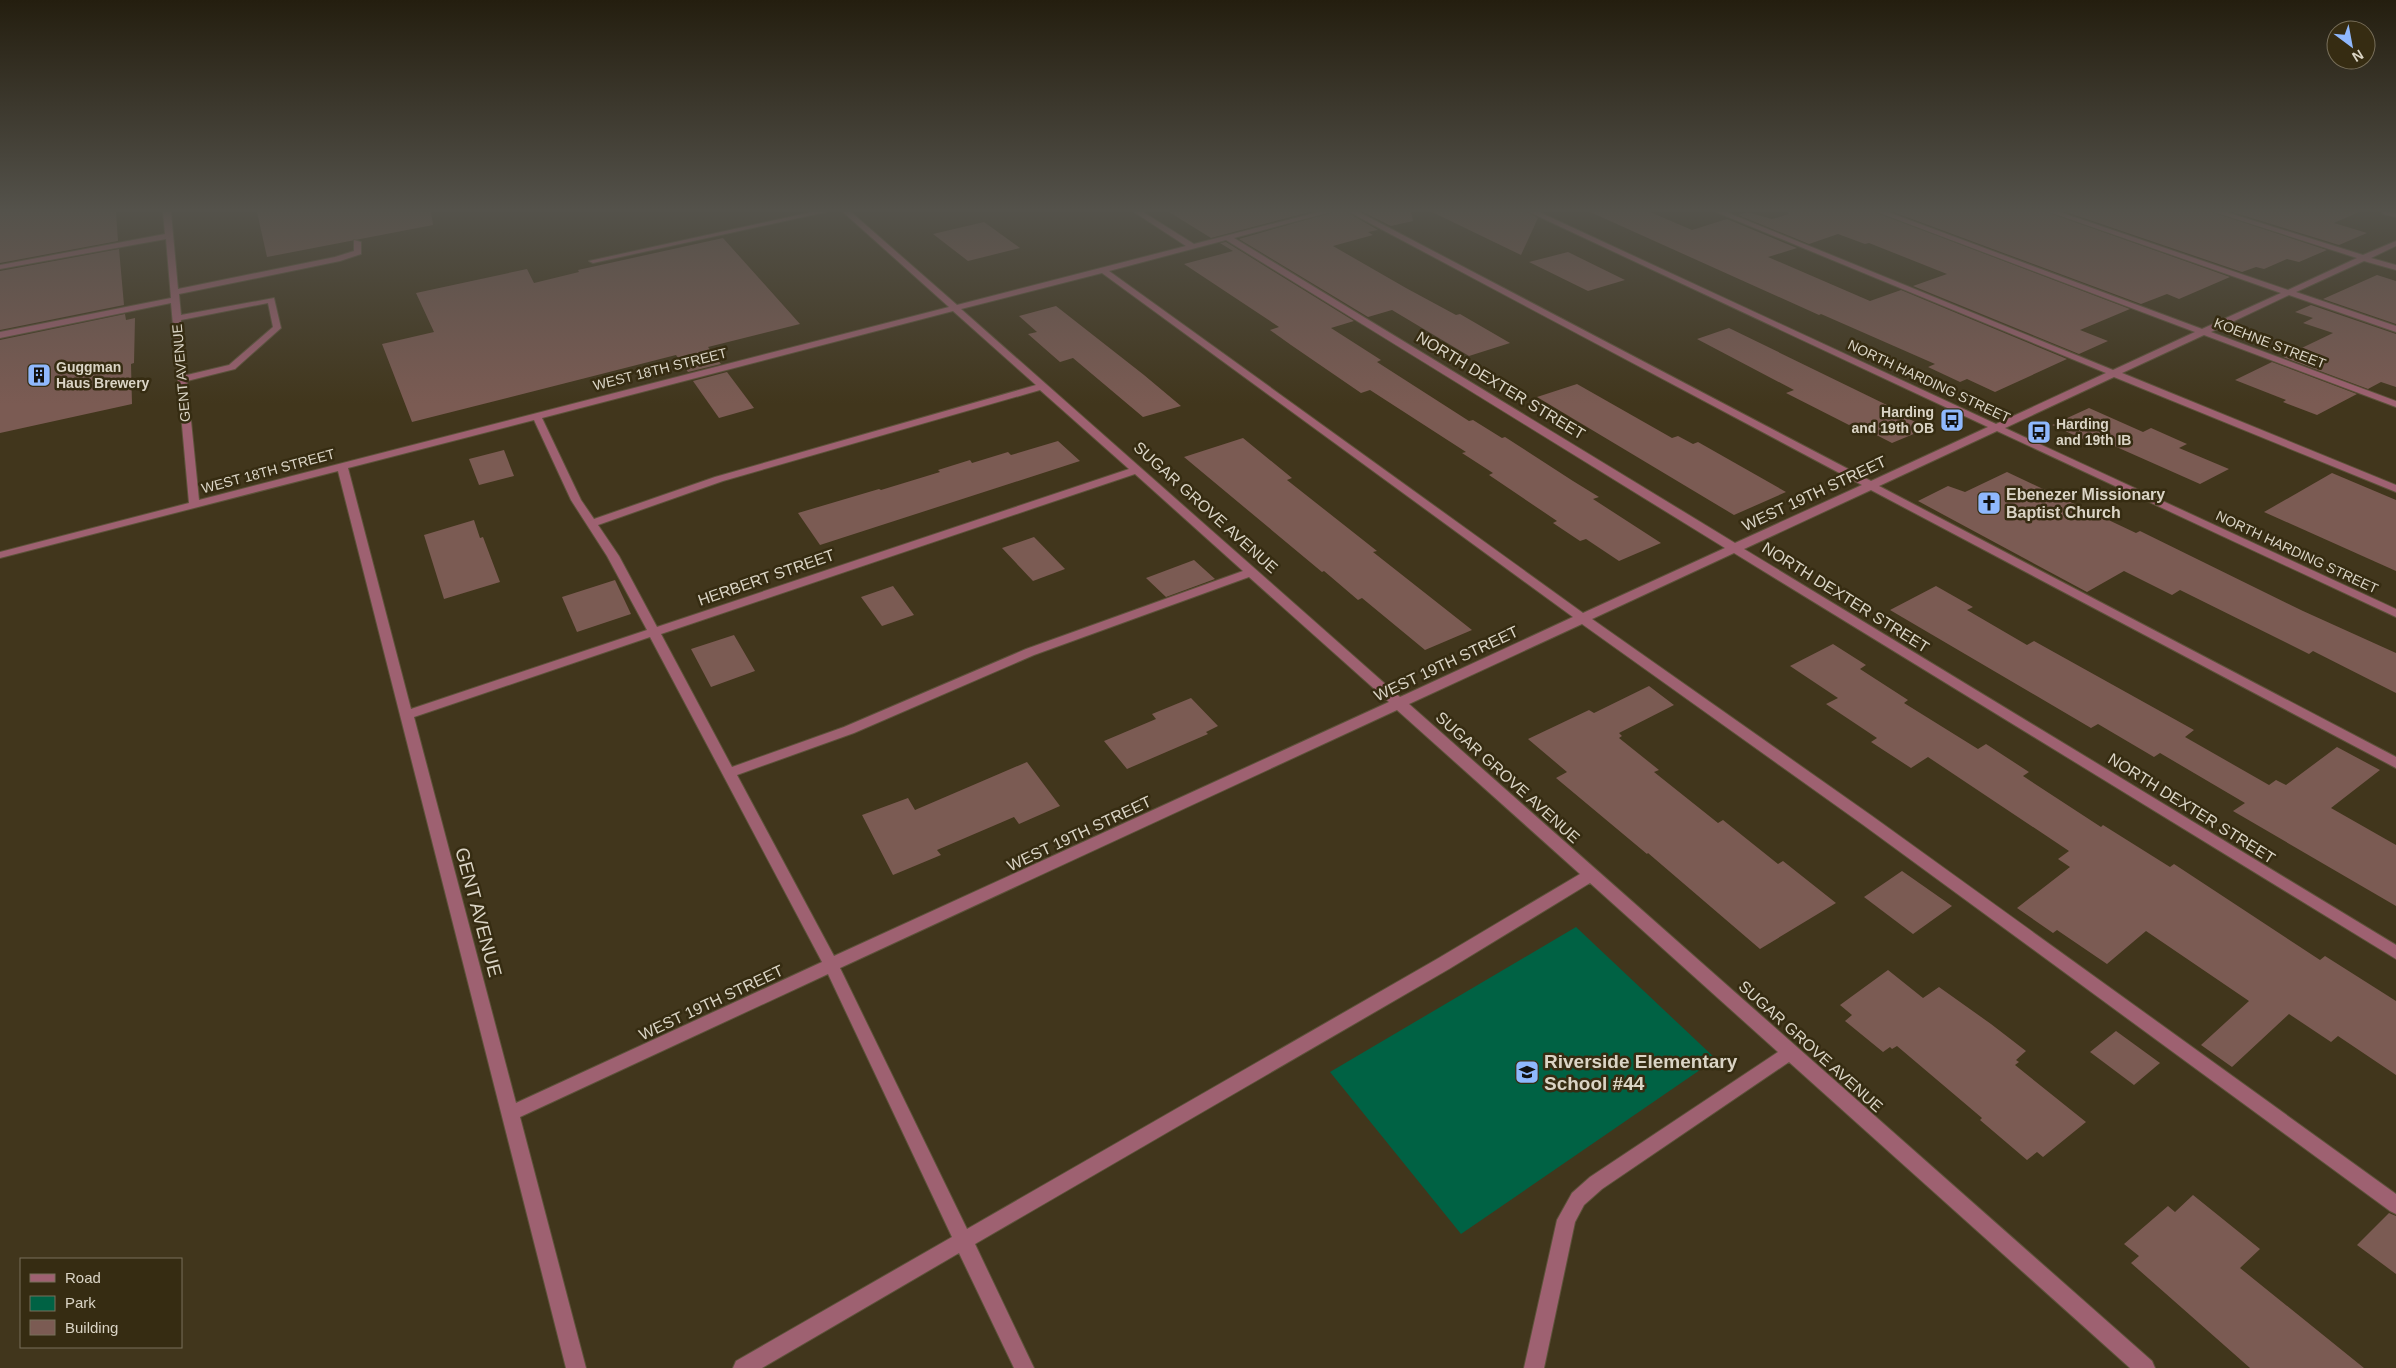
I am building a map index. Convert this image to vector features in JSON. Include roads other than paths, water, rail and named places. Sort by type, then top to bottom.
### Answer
[{"type":"street","name":"GENT AVENUE","points":[[172,276],[194,504]]},
{"type":"street","points":[[0,335],[263,276]]},
{"type":"street","name":"SUGAR GROVE AVENUE","points":[[919,276],[2146,1368]]},
{"type":"street","name":"WEST 18TH STREET","points":[[0,555],[1080,276]]},
{"type":"street","points":[[1111,276],[1582,618],[1867,820],[2396,1205]]},
{"type":"street","name":"NORTH DEXTER STREET","points":[[1290,276],[2396,953]]},
{"type":"street","points":[[1474,276],[2396,763]]},
{"type":"street","name":"NORTH HARDING STREET","points":[[1670,276],[2396,613]]},
{"type":"street","points":[[1875,276],[2396,489]]},
{"type":"street","name":"KOEHNE STREET","points":[[2052,276],[2396,404]]},
{"type":"street","points":[[2242,276],[2396,329]]},
{"type":"street","name":"WEST 19TH STREET","points":[[511,1113],[2326,276]]},
{"type":"street","points":[[176,318],[271,300],[277,328],[232,367],[182,378]]},
{"type":"street","points":[[592,524],[719,479],[1043,386]]},
{"type":"street","points":[[536,416],[576,500],[613,556],[831,965],[1024,1368]]},
{"type":"street","name":"GENT AVENUE","points":[[342,466],[576,1368]]},
{"type":"street","name":"HERBERT STREET","points":[[406,715],[1137,470]]},
{"type":"street","points":[[728,773],[850,730],[1030,652],[1252,572]]},
{"type":"street","points":[[743,1368],[963,1243],[1443,964],[1592,874]]},
{"type":"street","points":[[1534,1368],[1566,1220],[1578,1199],[1596,1183],[1790,1052]]},
{"type":"place","name":"Guggman Haus Brewery","points":[[39,375]]},
{"type":"place","name":"Harding and 19th OB","points":[[1952,420]]},
{"type":"place","name":"Harding and 19th IB","points":[[2039,432]]},
{"type":"place","name":"Ebenezer Missionary Baptist Church","points":[[1989,503]]},
{"type":"place","name":"Riverside Elementary School #44","points":[[1527,1072]]}]
